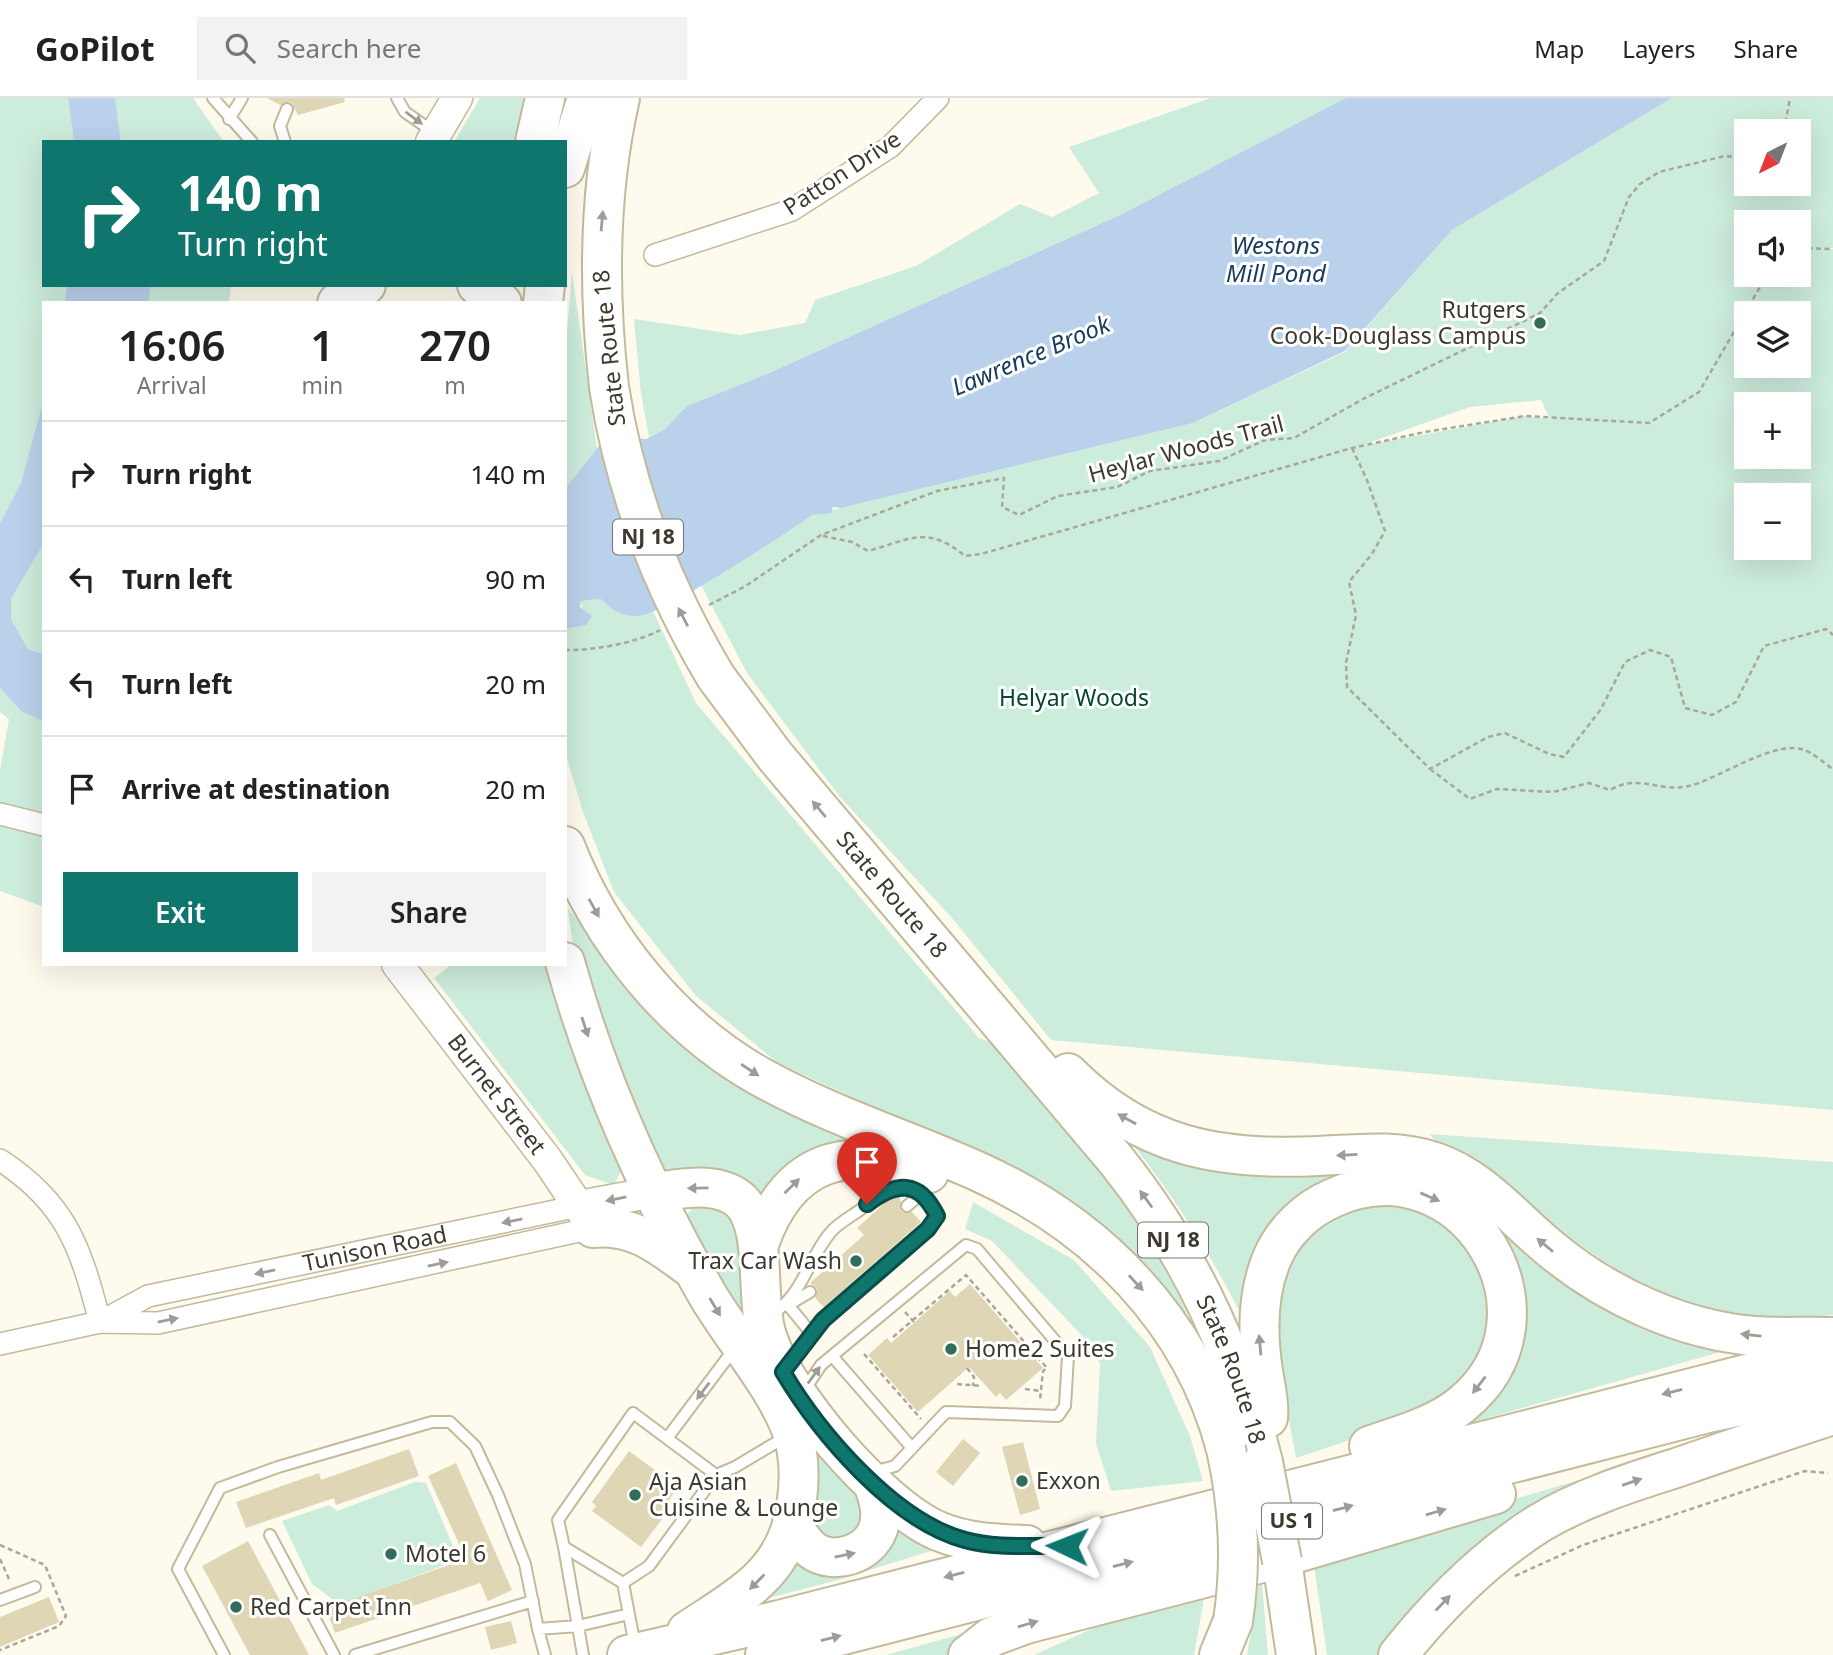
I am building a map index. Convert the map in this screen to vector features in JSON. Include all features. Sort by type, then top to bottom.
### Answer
[{"type":"highway","points":[[536,140],[545,98]]},
{"type":"highway","points":[[564,140],[567,98]]},
{"type":"highway","points":[[567,162],[587,98]]},
{"type":"highway","name":"State Route 18","points":[[620,98],[610,148],[601,235],[602,323],[608,387],[624,465],[649,542],[676,603],[716,677],[775,756],[1116,1160],[1172,1238],[1219,1329],[1239,1379],[1263,1462],[1296,1655]]},
{"type":"highway","points":[[339,301],[363,287]]},
{"type":"highway","points":[[480,287],[499,301]]},
{"type":"highway","name":"State Route 18","points":[[567,850],[588,896],[622,951],[659,995],[706,1040],[757,1075],[803,1098],[1008,1186],[1050,1210],[1086,1236],[1131,1277],[1171,1327],[1205,1388],[1226,1449],[1240,1536],[1239,1580],[1227,1644]]},
{"type":"highway","points":[[566,966],[607,1086],[654,1192],[694,1270]]},
{"type":"highway","points":[[981,1000],[1039,1041],[1077,1083],[1098,1101],[1135,1124],[1175,1142],[1217,1153],[1255,1158],[1389,1153],[1436,1162],[1478,1185],[1576,1268],[1638,1303],[1684,1321],[1729,1332],[1773,1337],[1833,1337]]},
{"type":"highway","points":[[759,1244],[775,1207],[798,1179],[834,1161],[861,1158],[887,1160],[919,1169],[1086,1236]]},
{"type":"highway","points":[[1212,1508],[1326,1461],[1431,1423],[1461,1405],[1478,1389],[1501,1345],[1507,1305],[1502,1277],[1492,1250],[1469,1220],[1432,1196],[1387,1186],[1341,1194],[1315,1208],[1295,1225],[1273,1257],[1261,1303],[1259,1337],[1269,1412],[1263,1462]]},
{"type":"highway","points":[[654,1192],[702,1188],[729,1194],[741,1202],[751,1215],[759,1244],[758,1278],[763,1323],[779,1406],[792,1401]]},
{"type":"highway","points":[[586,1217],[637,1232],[694,1270],[763,1323],[792,1401],[798,1472],[792,1524],[778,1556],[758,1582],[737,1600],[643,1651]]},
{"type":"highway","name":"US 1","points":[[643,1651],[1833,1352]]},
{"type":"highway","points":[[968,1655],[991,1637],[1014,1628],[1266,1562],[1828,1396]]},
{"type":"highway","points":[[1398,1655],[1426,1620],[1473,1574],[1504,1547],[1558,1513],[1828,1396]]},
{"type":"highway","name":"US 1","points":[[765,1655],[1704,1414],[1828,1396]]},
{"type":"highway","points":[[792,1401],[869,1479],[912,1517],[953,1536],[984,1544],[1067,1546]]},
{"type":"highway","points":[[792,1524],[802,1540],[819,1554],[840,1557],[859,1552],[870,1542],[880,1522],[880,1508],[869,1479]]},
{"type":"highway","points":[[1281,1655],[1282,1561]]},
{"type":"street","points":[[433,137],[457,98]]},
{"type":"street","name":"Patton Drive","points":[[655,255],[792,210],[890,147],[938,98]]},
{"type":"street","points":[[0,814],[42,824]]},
{"type":"street","name":"Burnet Street","points":[[398,966],[586,1217]]},
{"type":"street","points":[[0,1160],[27,1178],[52,1205],[74,1236],[100,1322]]},
{"type":"street","name":"Tunison Road","points":[[0,1344],[100,1322],[159,1323],[388,1274],[586,1217],[654,1192]]},
{"type":"street","name":"Tunison Road","points":[[100,1322],[148,1296],[383,1248],[586,1217]]},
{"type":"street","points":[[383,1248],[388,1274]]},
{"type":"lane","points":[[229,118],[242,98]]},
{"type":"lane","points":[[397,98],[405,112],[433,137]]},
{"type":"lane","points":[[214,99],[250,140]]},
{"type":"lane","points":[[284,140],[280,126],[287,109]]},
{"type":"lane","points":[[668,1437],[763,1323],[830,1232],[885,1191],[902,1186],[920,1194],[930,1202],[937,1216],[928,1229],[811,1333],[792,1401]]},
{"type":"lane","points":[[907,1206],[920,1194]]},
{"type":"lane","points":[[623,1583],[649,1566],[716,1475],[735,1467],[815,1371],[960,1248],[968,1245],[977,1249],[1068,1356],[1065,1406],[1058,1416],[946,1412],[895,1466],[869,1479]]},
{"type":"lane","points":[[763,1323],[810,1292]]},
{"type":"lane","points":[[763,1323],[811,1333]]},
{"type":"lane","points":[[833,1357],[912,1448]]},
{"type":"lane","points":[[583,1655],[558,1520],[633,1413],[716,1475]]},
{"type":"lane","points":[[224,1655],[178,1569],[220,1488],[278,1467],[432,1422],[450,1422],[475,1446],[525,1564],[545,1655]]},
{"type":"lane","points":[[270,1535],[334,1655]]},
{"type":"lane","points":[[564,1547],[623,1583],[629,1614],[643,1651]]},
{"type":"lane","points":[[0,1600],[34,1587]]},
{"type":"lane","points":[[355,1655],[533,1601]]},
{"type":"lane","points":[[538,1629],[578,1626],[629,1614]]},
{"type":"path","points":[[1786,119],[1790,98]]},
{"type":"path","name":"Heylar Woods Trail","points":[[709,605],[744,587],[821,535],[937,491],[1004,478],[1002,507],[1018,515],[1058,496],[1117,487],[1150,471],[1219,461],[1265,440],[1294,438],[1363,399],[1540,313],[1558,293],[1604,261],[1629,197],[1659,172],[1725,156],[1734,157]]},
{"type":"path","points":[[1811,248],[1833,249]]},
{"type":"path","points":[[821,535],[852,542],[869,551],[927,535],[946,541],[965,556],[981,554],[1352,448],[1525,416],[1649,423],[1699,392],[1760,287]]},
{"type":"path","points":[[1352,448],[1385,531],[1372,554],[1349,582],[1356,615],[1346,663],[1347,687],[1430,769],[1470,799],[1497,789],[1553,792],[1589,783],[1610,790],[1624,782],[1672,789],[1692,786],[1740,764],[1787,749],[1802,749],[1833,769]]},
{"type":"path","points":[[567,650],[594,651],[604,645],[652,635],[663,629]]},
{"type":"path","points":[[1430,769],[1488,737],[1505,733],[1549,754],[1564,757],[1601,709],[1625,662],[1650,650],[1671,657],[1685,708],[1712,715],[1736,702],[1764,646],[1826,629],[1833,635]]},
{"type":"path","points":[[893,1337],[966,1275],[1047,1368],[1043,1371],[1040,1400]]},
{"type":"path","points":[[1002,1326],[1007,1322]]},
{"type":"path","points":[[864,1354],[921,1419]]},
{"type":"path","points":[[967,1368],[974,1377],[973,1386]]},
{"type":"path","points":[[957,1384],[982,1386]]},
{"type":"path","points":[[1026,1390],[1041,1391]]},
{"type":"path","points":[[1514,1577],[1583,1545],[1622,1532],[1805,1472],[1828,1473]]},
{"type":"path","points":[[0,1559],[9,1579]]},
{"type":"green space","points":[[0,98],[68,98],[74,140],[42,140],[42,287],[67,287],[65,301],[42,301],[42,404],[21,483],[0,523]]},
{"type":"green space","points":[[115,98],[193,98],[223,140],[121,140]]},
{"type":"green space","points":[[480,98],[533,98],[524,140],[455,140]]},
{"type":"green space","points":[[1211,98],[1346,98],[1118,216],[767,374],[687,406],[665,429],[649,437],[641,394],[634,319],[740,335],[805,323],[815,300],[916,266],[1020,204],[1052,217],[1099,193],[1069,147]]},
{"type":"green space","name":"Helyar Woods","points":[[1672,98],[1833,98],[1833,248],[1821,248],[1833,249],[1833,1110],[1051,1040],[952,918],[840,797],[747,673],[701,585],[812,515],[1193,423],[1345,352],[1452,230]],"holes":[[[1541,400],[1550,419],[1525,416],[1360,446],[1470,407]]]},
{"type":"green space","points":[[572,272],[597,449],[567,486],[567,331]]},
{"type":"green space","points":[[151,287],[231,287],[229,301],[148,301]]},
{"type":"green space","points":[[42,546],[42,653],[28,649],[11,619],[11,599]]},
{"type":"green space","points":[[601,599],[613,608],[632,615],[653,611],[696,703],[979,1038],[992,1043],[1077,1143],[1104,1177],[1153,1249],[1192,1326],[1151,1275],[896,1117],[778,1063],[696,996],[614,892],[583,812],[567,759],[567,629],[586,625],[581,601]]},
{"type":"green space","points":[[0,688],[21,711],[42,721],[42,906],[0,891],[0,770],[9,719],[0,712]]},
{"type":"green space","points":[[568,908],[653,1018],[741,1086],[896,1156],[757,1204],[662,1179],[604,1047],[581,977]]},
{"type":"green space","points":[[449,966],[552,966],[624,1166],[614,1185],[585,1175],[434,978]]},
{"type":"green space","points":[[1119,1127],[1395,1163],[1724,1351],[1455,1427],[1519,1325],[1512,1253],[1505,1254],[1494,1234],[1332,1187],[1248,1310],[1238,1309],[1184,1215]]},
{"type":"green space","points":[[1430,1134],[1833,1162],[1833,1315],[1774,1321],[1657,1297],[1443,1152]]},
{"type":"green space","points":[[973,1202],[1074,1260],[1150,1347],[1190,1436],[1203,1481],[1111,1491],[1096,1444],[1100,1364],[1088,1342],[992,1241],[965,1229]]},
{"type":"green space","points":[[721,1203],[742,1218],[760,1352],[684,1218],[696,1204]]},
{"type":"green space","points":[[1352,1206],[1419,1208],[1482,1258],[1488,1327],[1478,1378],[1404,1422],[1296,1458],[1271,1325],[1293,1243]]},
{"type":"green space","points":[[798,1408],[870,1501],[850,1544],[813,1535]]},
{"type":"green space","points":[[1599,1474],[1383,1655],[1327,1655],[1313,1559]]},
{"type":"green space","points":[[415,1482],[426,1483],[459,1560],[339,1604],[312,1584],[282,1521],[329,1505],[337,1511]]},
{"type":"green space","points":[[889,1513],[931,1541],[931,1551],[838,1580],[746,1604],[795,1545],[806,1557]]},
{"type":"green space","points":[[1261,1572],[1268,1655],[1247,1655]]},
{"type":"green space","points":[[1205,1593],[1194,1655],[1034,1655],[1129,1612]]},
{"type":"green space","points":[[979,1629],[953,1655],[886,1655]]},
{"type":"water","points":[[68,98],[115,98],[121,140],[74,140]]},
{"type":"water","name":"Westons Mill Pond","points":[[1346,98],[1672,98],[1452,230],[1345,351],[1193,423],[841,508],[833,507],[831,513],[812,515],[725,572],[652,612],[639,616],[627,615],[613,609],[601,599],[581,601],[580,607],[592,616],[586,625],[567,629],[567,486],[602,442],[619,437],[646,439],[665,429],[687,406],[767,374],[1118,216]]},
{"type":"water","points":[[67,287],[151,287],[148,301],[65,301]]},
{"type":"water","points":[[42,404],[42,546],[11,599],[11,619],[28,649],[42,653],[42,721],[21,711],[0,688],[0,523],[21,483]]},
{"type":"building","points":[[267,98],[344,98],[345,102],[298,115],[291,102],[280,105]]},
{"type":"building","name":"Trax Car Wash","points":[[900,1197],[902,1212],[912,1212],[921,1222],[824,1307],[815,1298],[817,1289],[810,1283],[864,1235],[857,1228],[887,1201]]},
{"type":"building","name":"Home2 Suites","points":[[970,1284],[1043,1368],[1006,1400],[1000,1393],[996,1397],[969,1367],[918,1412],[868,1355],[887,1338],[891,1343],[950,1291],[955,1297]]},
{"type":"building","points":[[963,1439],[980,1453],[953,1486],[936,1472]]},
{"type":"building","name":"Exxon","points":[[1023,1442],[1040,1509],[1020,1515],[1002,1447]]},
{"type":"building","points":[[409,1449],[419,1476],[336,1505],[334,1498],[246,1528],[236,1502],[319,1473],[321,1480]]},
{"type":"building","name":"Aja Asian Cuisine & Lounge","points":[[629,1451],[678,1487],[666,1504],[671,1507],[641,1547],[592,1511],[596,1506],[592,1502]]},
{"type":"building","points":[[456,1463],[512,1590],[488,1601],[480,1583],[335,1633],[326,1608],[466,1559],[428,1476]]},
{"type":"building","points":[[248,1541],[309,1655],[250,1655],[202,1566]]},
{"type":"building","points":[[49,1597],[59,1622],[0,1647],[0,1617]]},
{"type":"building","points":[[511,1621],[517,1643],[491,1650],[485,1627]]},
{"type":"place","name":"Rutgers Cook-Douglass Campus","points":[[1540,323]]},
{"type":"place","name":"Trax Car Wash","points":[[856,1261]]},
{"type":"place","name":"Home2 Suites","points":[[951,1349]]},
{"type":"place","name":"Exxon","points":[[1022,1481]]},
{"type":"place","name":"Aja Asian Cuisine & Lounge","points":[[635,1495]]},
{"type":"place","name":"Motel 6","points":[[391,1554]]},
{"type":"place","name":"Red Carpet Inn","points":[[236,1607]]},
{"type":"route","points":[[867,1204],[885,1191],[902,1186],[930,1202],[937,1216],[928,1229],[823,1320],[783,1372],[817,1419],[874,1486],[912,1517],[936,1530],[984,1544],[1067,1546]]},
{"type":"water label","name":"Lawrence Brook","points":[[1031,356]]}]
